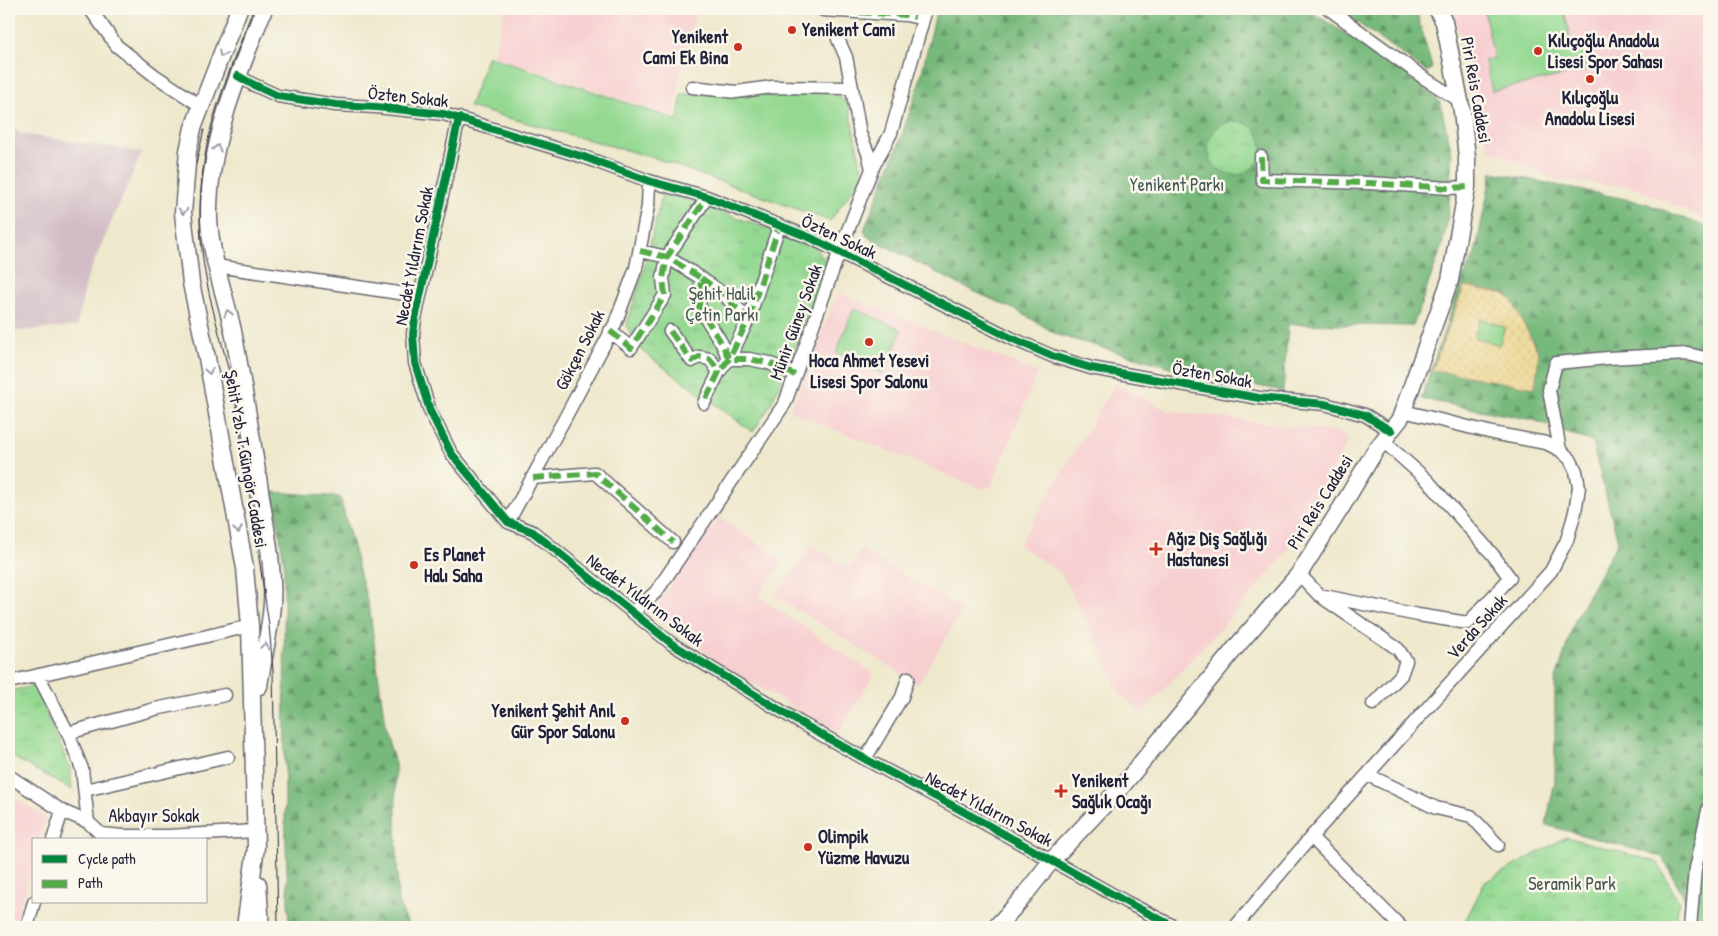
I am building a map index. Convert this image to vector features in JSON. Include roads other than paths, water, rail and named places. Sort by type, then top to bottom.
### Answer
[{"type":"main road","name":"Şehit Yzb. T.Güngör Caddesi","points":[[239,9],[200,106],[188,151],[183,213],[190,283],[207,358],[245,568],[250,626],[256,839],[245,927]]},
{"type":"main road","points":[[252,729],[272,604],[270,560],[247,407],[231,325],[211,242],[210,183],[238,76],[264,9]]},
{"type":"main road","name":"Piri Reis Caddesi","points":[[996,927],[1019,902],[1052,860],[1123,785],[1299,574],[1342,508],[1375,450],[1400,419],[1450,280],[1467,187],[1467,158],[1462,111],[1444,22],[1437,9]]},
{"type":"main road","points":[[256,839],[261,927]]},
{"type":"street","points":[[90,9],[117,46],[154,75],[200,106]]},
{"type":"street","name":"Münir Güney Sokak","points":[[633,612],[656,592],[785,403],[839,253],[872,169],[891,133],[926,9]]},
{"type":"street","points":[[1329,9],[1424,78],[1460,101]]},
{"type":"street","points":[[823,10],[915,17]]},
{"type":"street","points":[[838,39],[846,57],[860,134],[872,169]]},
{"type":"street","name":"Özten Sokak","points":[[238,76],[278,96],[336,105],[444,114],[584,157],[650,181],[707,197],[811,238],[1011,338],[1052,356],[1091,368],[1259,398],[1325,404],[1365,415],[1427,480],[1493,555],[1510,578],[1468,623],[1319,595]]},
{"type":"street","points":[[692,87],[736,92],[772,87],[852,88]]},
{"type":"street","name":"Necdet Yıldırım Sokak","points":[[459,118],[419,296],[413,334],[415,363],[430,411],[451,453],[508,522],[533,532],[672,644],[799,722],[1052,860],[1128,904],[1175,927]]},
{"type":"street","points":[[1261,157],[1262,180],[1368,183],[1450,188],[1467,187]]},
{"type":"street","name":"Gökçen Sokak","points":[[508,522],[610,331],[636,268],[648,206],[650,181]]},
{"type":"street","points":[[610,331],[631,348],[665,295],[663,278],[667,257],[707,197]]},
{"type":"street","points":[[704,403],[719,372],[729,359],[749,318],[779,226]]},
{"type":"street","points":[[640,251],[667,257],[725,295],[733,305],[749,318]]},
{"type":"street","points":[[216,266],[419,296]]},
{"type":"street","points":[[701,278],[699,307],[722,342],[729,359]]},
{"type":"street","points":[[670,331],[692,361],[699,357],[710,359],[719,372]]},
{"type":"street","points":[[1560,450],[1549,390],[1556,363],[1688,354],[1709,359]]},
{"type":"street","points":[[729,359],[749,359],[769,363],[795,375]]},
{"type":"street","points":[[1403,411],[1497,434],[1546,443],[1560,450]]},
{"type":"street","name":"Verda Sokak","points":[[1235,927],[1311,837],[1550,571],[1566,540],[1575,512],[1578,487],[1576,471],[1570,459],[1560,450]]},
{"type":"street","points":[[533,478],[595,472],[673,542]]},
{"type":"street","points":[[1299,574],[1319,595],[1398,649],[1406,661],[1401,676],[1373,704]]},
{"type":"street","points":[[9,682],[250,626]]},
{"type":"street","points":[[38,675],[68,733],[82,769],[85,809],[88,822]]},
{"type":"street","points":[[865,759],[902,697],[908,678]]},
{"type":"street","points":[[68,733],[155,709],[225,695]]},
{"type":"street","points":[[85,790],[228,757]]},
{"type":"street","points":[[1368,775],[1436,808],[1471,816],[1498,845]]},
{"type":"street","name":"Akbayır Sokak","points":[[9,776],[62,811],[88,822],[101,834],[256,839]]},
{"type":"street","points":[[1690,927],[1695,870],[1709,806]]},
{"type":"street","points":[[54,838],[62,811]]},
{"type":"street","points":[[1311,837],[1401,927]]},
{"type":"street","points":[[26,927],[33,904]]},
{"type":"tram line","points":[[253,9],[227,78],[208,139],[202,179],[200,219],[206,278],[236,404],[269,625],[273,671],[278,927]]},
{"type":"tram line","points":[[196,164],[204,130]]},
{"type":"place","name":"Yenikent Cami","points":[[792,30]]},
{"type":"place","name":"Yenikent Cami Ek Bina","points":[[738,47]]},
{"type":"place","name":"Kılıçoğlu Anadolu Lisesi Spor Sahası","points":[[1538,51]]},
{"type":"place","name":"Kılıçoğlu Anadolu Lisesi","points":[[1590,79]]},
{"type":"place","name":"Hoca Ahmet Yesevi Lisesi Spor Salonu","points":[[869,342]]},
{"type":"place","name":"Ağız Diş Sağlığı Hastanesi","points":[[1156,549]]},
{"type":"place","name":"Es Planet Halı Saha","points":[[414,565]]},
{"type":"place","name":"Yenikent Şehit Anıl Gür Spor Salonu","points":[[625,721]]},
{"type":"place","name":"Yenikent Sağlık Ocağı","points":[[1061,791]]},
{"type":"place","name":"Olimpik Yüzme Havuzu","points":[[808,847]]},
{"type":"park label","name":"Yenikent Parkı","points":[[1177,185]]},
{"type":"park label","name":"Şehit Halil Çetin Parkı","points":[[722,304]]},
{"type":"park label","name":"Seramik Park","points":[[1572,884]]}]
